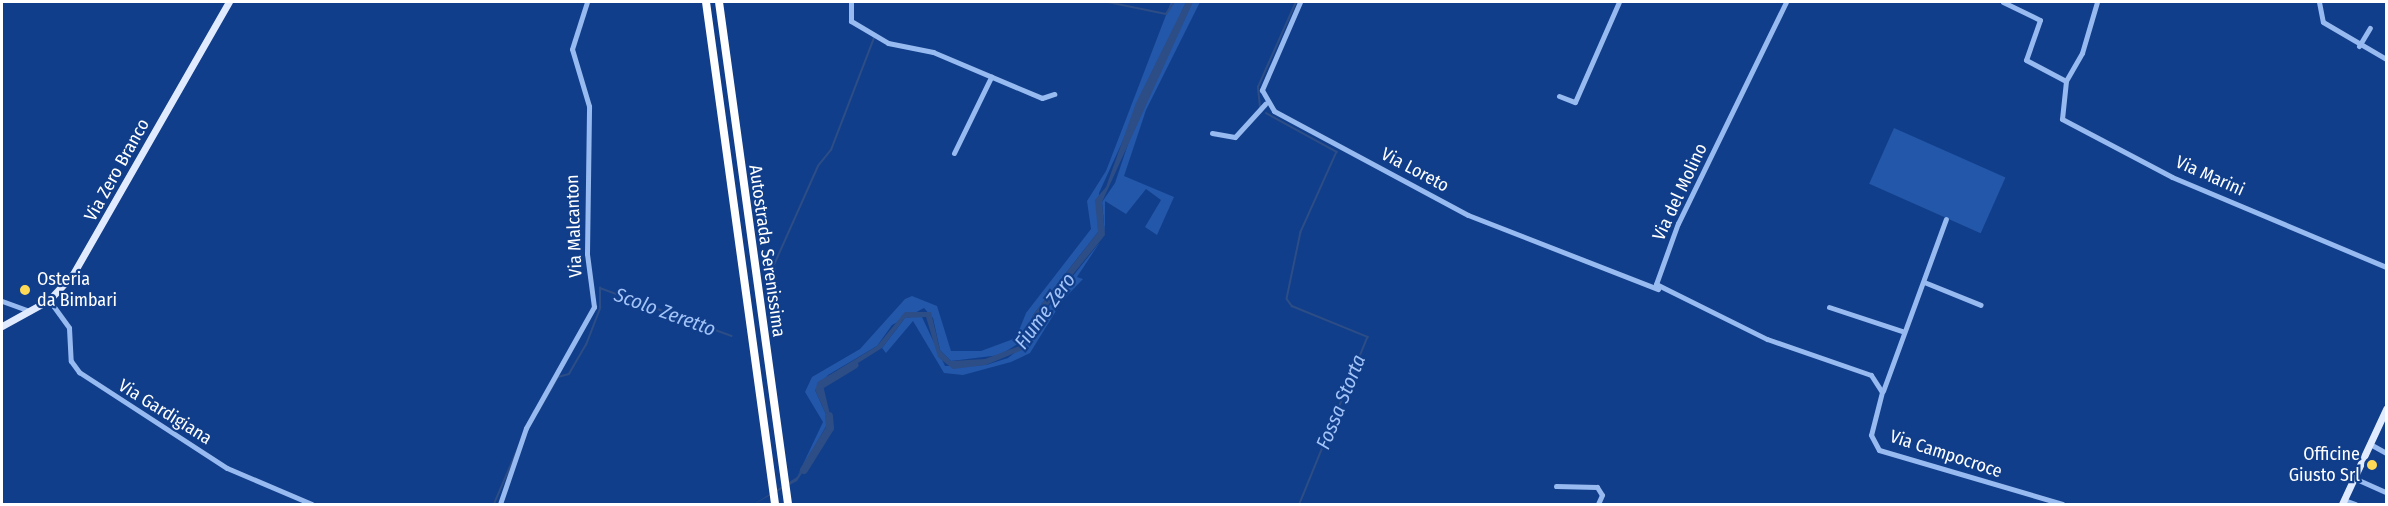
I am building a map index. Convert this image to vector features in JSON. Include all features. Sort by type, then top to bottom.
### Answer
[{"type":"highway","name":"Autostrada Serenissima","points":[[706,2],[776,504]]},
{"type":"highway","name":"Autostrada Serenissima","points":[[718,2],[788,501]]},
{"type":"main road","name":"Via Zero Branco","points":[[2,326],[49,300],[94,242],[229,2]]},
{"type":"main road","points":[[2343,502],[2386,409]]},
{"type":"street","name":"Via Malcanton","points":[[500,504],[535,411],[594,307],[587,254],[589,106],[572,49],[587,2]]},
{"type":"street","points":[[850,2],[851,21],[888,43],[926,50],[1042,98],[1054,94]]},
{"type":"street","points":[[1212,133],[1235,137],[1265,104],[1265,82],[1300,2]]},
{"type":"street","points":[[1559,96],[1575,102],[1620,2]]},
{"type":"street","name":"Via del Molino","points":[[1660,290],[1656,284],[1678,223],[1786,2]]},
{"type":"street","points":[[2003,2],[2040,20],[2026,60],[2066,81]]},
{"type":"street","name":"Via Marini","points":[[2097,2],[2082,53],[2066,81],[2062,120],[2172,177],[2386,267]]},
{"type":"street","points":[[2319,2],[2323,22],[2359,46],[2386,59]]},
{"type":"street","points":[[2359,46],[2370,28]]},
{"type":"street","points":[[954,153],[991,77]]},
{"type":"street","name":"Via Loreto","points":[[1265,104],[1468,215],[1660,290]]},
{"type":"street","name":"Via Campocroce","points":[[1946,219],[1924,282],[1902,331],[1871,435],[1879,450],[2062,504]]},
{"type":"street","points":[[1924,282],[1981,305]]},
{"type":"street","points":[[1660,290],[1767,339],[1871,375],[1882,392]]},
{"type":"street","name":"Via Gardigiana","points":[[49,300],[69,328],[73,365],[87,378],[227,468],[312,504]]},
{"type":"street","points":[[2,301],[30,311]]},
{"type":"street","points":[[1829,307],[1902,331]]},
{"type":"street","points":[[2370,444],[2386,453]]},
{"type":"street","points":[[2354,478],[2386,492]]},
{"type":"street","points":[[1556,486],[1598,487],[1602,495],[1598,504]]},
{"type":"street","points":[[2343,502],[2355,504]]},
{"type":"shaded area","points":[[1171,2],[1186,2],[1099,193],[1098,232],[1033,315],[1024,340],[1000,355],[951,361],[940,350],[933,318],[924,308],[892,325],[877,346],[828,375],[815,390],[829,421],[797,477],[823,422],[805,392],[812,377],[860,349],[905,299],[912,296],[937,306],[951,351],[981,351],[1016,338],[1026,313],[1091,229],[1087,201],[1106,171]]},
{"type":"shaded area","points":[[1186,2],[1193,2],[1102,202],[1105,235],[1049,304],[1022,350],[986,365],[953,369],[938,357],[926,317],[905,318],[882,348],[823,385],[832,423],[824,440],[797,481],[754,504],[797,477],[827,428],[829,421],[815,390],[818,382],[877,346],[905,312],[931,312],[940,350],[951,361],[985,359],[1019,346],[1033,315],[1098,232],[1095,200],[1106,187],[1136,103]]},
{"type":"shaded area","points":[[1200,2],[1146,110],[1124,176],[1174,197],[1157,235],[1145,227],[1161,200],[1146,189],[1126,214],[1105,201],[1105,235],[1102,202],[1115,183],[1140,108],[1192,3]]},
{"type":"shaded area","points":[[1894,128],[2005,178],[1981,233],[1869,184]]},
{"type":"shaded area","points":[[1100,242],[1077,277],[1083,279],[1062,301],[1030,353],[1011,362],[963,375],[944,373],[913,321],[886,353],[882,348],[905,318],[921,315],[945,366],[986,365],[1008,358],[1028,342],[1038,320]]},
{"type":"waterway","name":"Scolo Zeretto","points":[[1108,2],[1166,14],[1174,2]]},
{"type":"waterway","name":"Fossa Storta","points":[[1260,107],[1258,87],[1296,2]]},
{"type":"waterway","name":"Scolo Zeretto","points":[[781,329],[774,265],[818,166],[831,150],[874,38]]},
{"type":"waterway","name":"Fossa Storta","points":[[1266,113],[1337,152],[1301,232],[1287,299],[1292,306],[1368,337],[1300,504]]},
{"type":"waterway","name":"Scolo Zeretto","points":[[538,412],[558,377],[569,374],[586,345],[600,308],[600,288],[732,336]]},
{"type":"waterway","name":"Fiume Zero","points":[[821,385],[854,365]]},
{"type":"waterway","name":"Scolo Zeretto","points":[[494,504],[534,411]]},
{"type":"waterway","name":"Fiume Zero","points":[[804,470],[830,428],[829,416]]},
{"type":"place","name":"Osteria da Bimbari","points":[[25,290]]},
{"type":"place","name":"Officine Giusto Srl","points":[[2372,465]]}]
